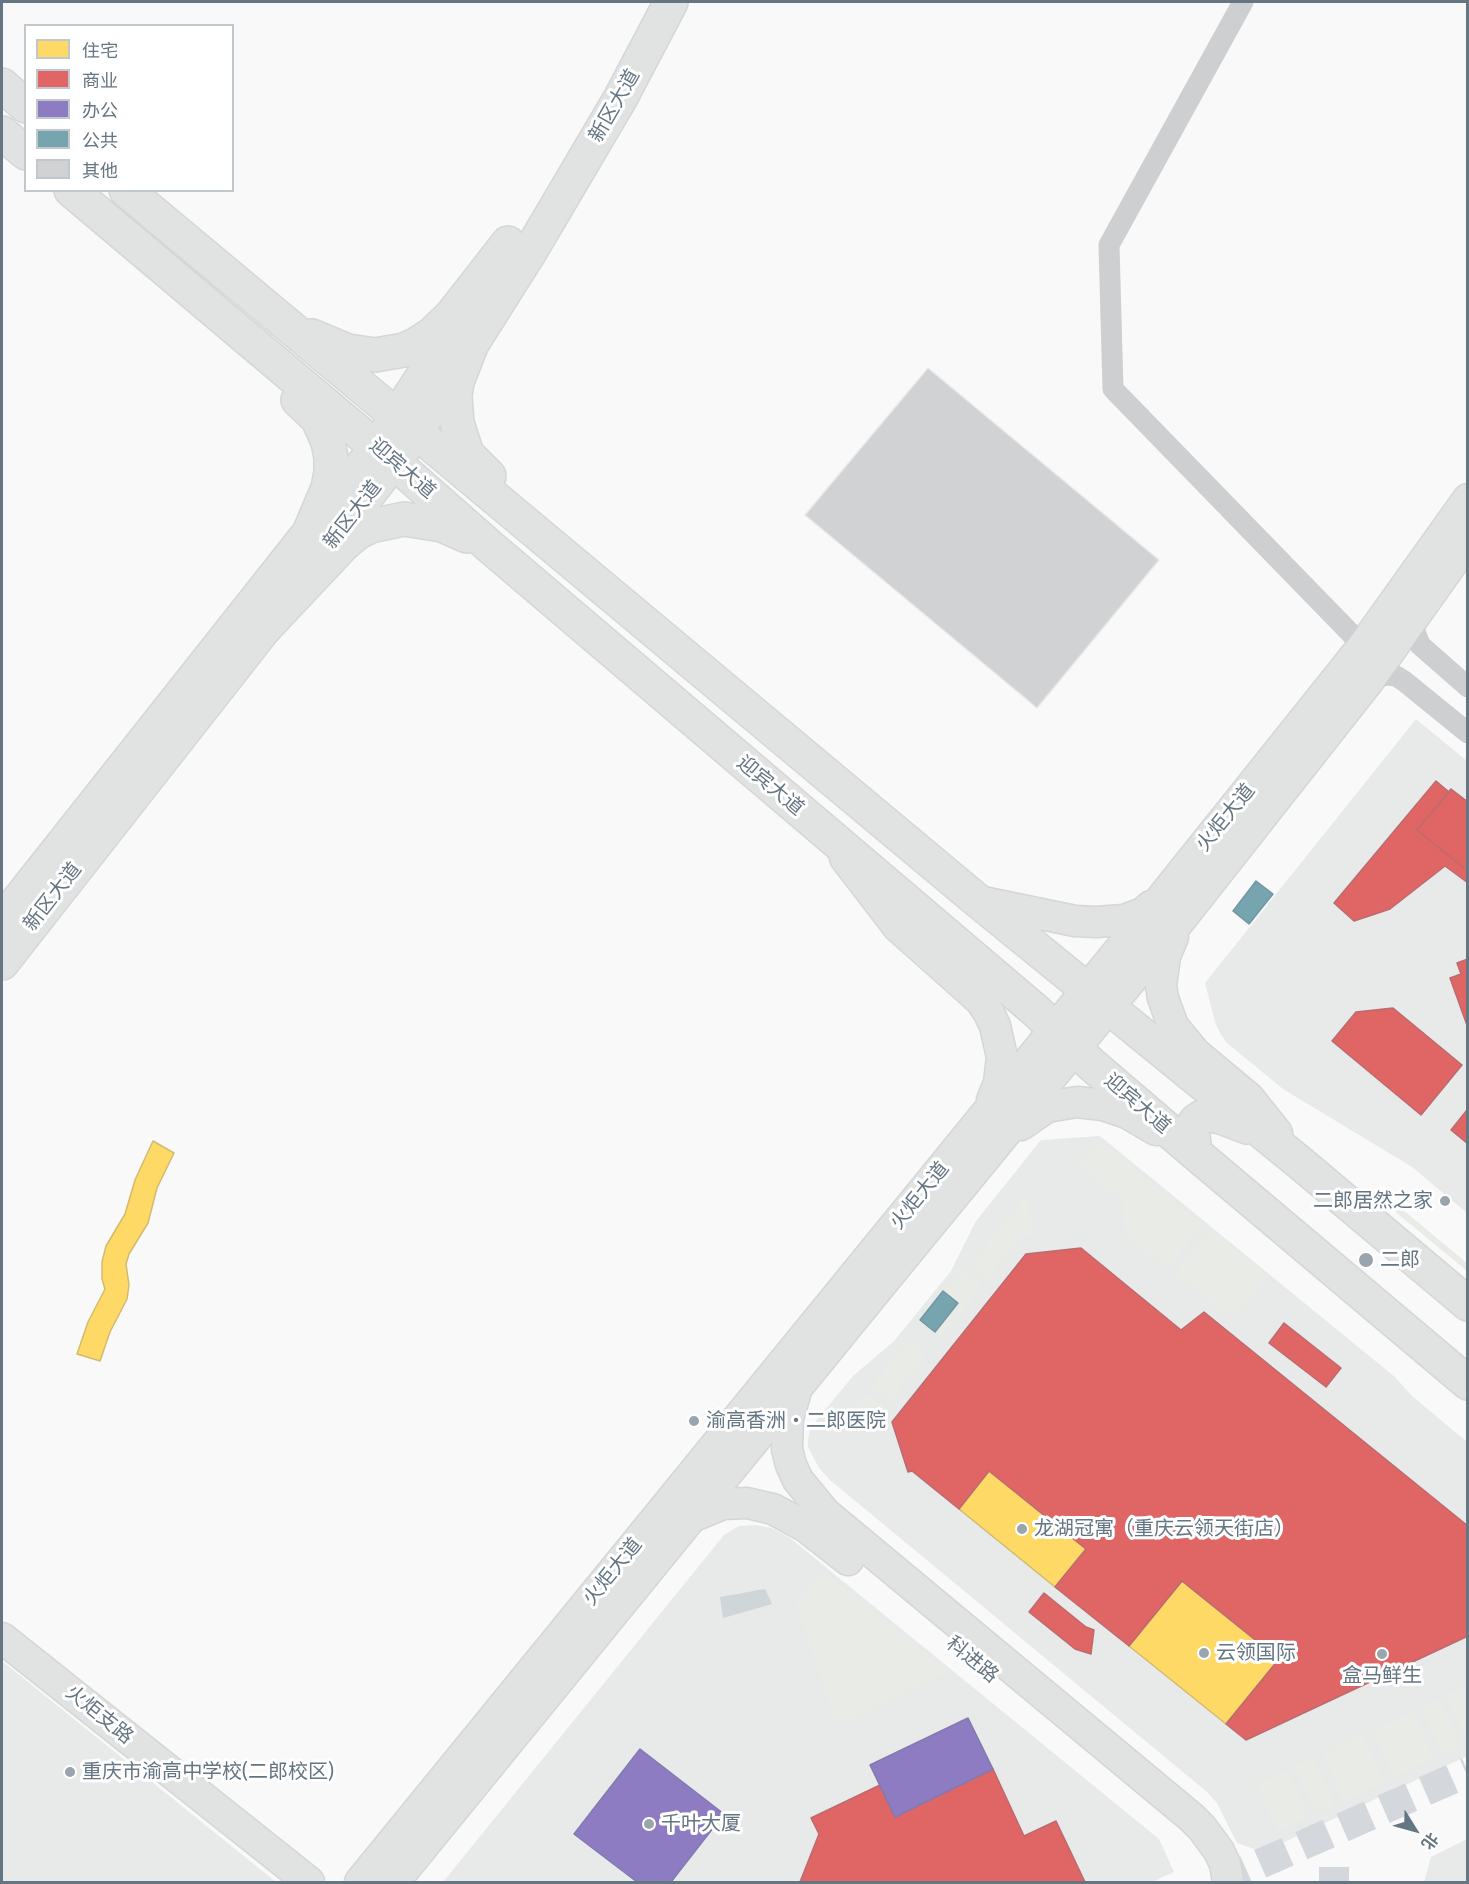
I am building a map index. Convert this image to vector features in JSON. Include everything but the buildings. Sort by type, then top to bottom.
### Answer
[{"type":"main road","name":"新区大道","points":[[406,426],[508,243],[599,89],[646,2]]},
{"type":"main road","name":"新区大道","points":[[2,963],[264,629],[406,426],[471,345],[528,255],[620,99],[671,2]]},
{"type":"main road","points":[[2,85],[24,104]]},
{"type":"main road","points":[[2,133],[24,151]]},
{"type":"main road","name":"迎宾大道","points":[[73,192],[386,455],[1195,1153],[1467,1383]]},
{"type":"main road","name":"迎宾大道","points":[[128,192],[978,902],[1299,1162],[1467,1304]]},
{"type":"main road","points":[[285,324],[348,351],[375,355],[404,350],[424,340],[442,326],[508,243]]},
{"type":"main road","points":[[144,251],[183,301],[318,419],[328,442],[331,472],[323,504],[309,533]]},
{"type":"main road","points":[[471,345],[457,382],[455,396],[457,423],[463,445],[474,463],[522,504],[546,543]]},
{"type":"main road","name":"新区大道","points":[[2,921],[309,533],[386,455]]},
{"type":"main road","name":"火炬大道","points":[[1171,909],[1467,499]]},
{"type":"main road","points":[[264,629],[344,544],[357,533],[371,526],[404,519],[426,522],[442,525],[488,545]]},
{"type":"main road","name":"火炬大道","points":[[360,1882],[976,1127],[1065,1039],[1171,909],[1370,679],[1467,541]]},
{"type":"main road","points":[[827,834],[902,881],[955,920],[963,923],[971,918],[978,902],[1075,921],[1096,922],[1116,922],[1171,909],[1162,971],[1162,998],[1173,1026],[1195,1053],[1249,1098],[1299,1162]]},
{"type":"main road","points":[[827,834],[898,927],[970,990],[989,1013],[999,1042],[1001,1071],[995,1094],[976,1127]]},
{"type":"main road","name":"火炬大道","points":[[394,1882],[987,1155],[1065,1039]]},
{"type":"main road","points":[[987,1155],[1030,1117],[1047,1107],[1077,1102],[1103,1105],[1127,1113],[1195,1153]]},
{"type":"main road","points":[[1195,1153],[1191,1127],[1202,1117],[1221,1117],[1263,1134]]},
{"type":"main road","points":[[797,1388],[788,1418],[787,1449],[798,1480],[825,1513]]},
{"type":"main road","points":[[796,1520],[776,1500],[776,1491],[783,1486],[796,1491],[825,1513],[1191,1817],[1219,1851],[1225,1864],[1228,1882]]},
{"type":"main road","name":"科进路","points":[[694,1516],[713,1507],[734,1503],[772,1509],[796,1520],[1182,1830],[1203,1855],[1214,1882]]},
{"type":"main road","name":"火炬支路","points":[[2,1638],[309,1882]]},
{"type":"street","points":[[1243,2],[1109,245],[1113,389],[1363,646]]},
{"type":"street","points":[[1421,606],[1414,629],[1420,645],[1467,687]]},
{"type":"street","points":[[1370,679],[1387,675],[1396,676],[1467,733]]},
{"type":"shaded area","points":[[1416,719],[1467,761],[1467,1213],[1412,1167],[1283,1089],[1227,1043],[1215,1022],[1205,983]]},
{"type":"shaded area","points":[[1100,1136],[1395,1377],[1412,1396],[1467,1442],[1467,1756],[1263,1852],[1237,1843],[1217,1803],[1207,1792],[830,1480],[819,1468],[808,1447],[811,1427],[853,1376],[894,1341],[951,1271],[976,1221],[1041,1140]]},
{"type":"shaded area","points":[[1100,1141],[1203,1225],[1168,1269],[1125,1234],[1122,1200],[1079,1166]]},
{"type":"shaded area","points":[[1025,1196],[1028,1196],[1032,1235],[1022,1236],[987,1280],[969,1266]]},
{"type":"shaded area","points":[[1391,1200],[1467,1263],[1467,1271],[1387,1205]]},
{"type":"shaded area","points":[[1210,1229],[1269,1276],[1234,1320],[1175,1273]]},
{"type":"shaded area","points":[[965,1272],[983,1286],[942,1337],[935,1332],[957,1303],[943,1291],[952,1280],[956,1282]]},
{"type":"shaded area","points":[[908,1340],[927,1355],[890,1401],[871,1386]]},
{"type":"shaded area","points":[[866,1393],[885,1407],[879,1414],[881,1429],[845,1433],[844,1420]]},
{"type":"shaded area","points":[[755,1525],[772,1528],[790,1538],[1159,1839],[1174,1872],[1152,1882],[443,1882],[724,1535],[739,1526]]},
{"type":"shaded area","points":[[823,1571],[947,1672],[836,1726],[796,1603]]},
{"type":"shaded area","points":[[765,1589],[772,1604],[723,1618],[720,1597]]},
{"type":"shaded area","name":"重庆市渝高中学校(二郎校区)","points":[[2,1661],[276,1882],[2,1882]]},
{"type":"shaded area","points":[[1464,1687],[1468,1694],[1467,1744],[1445,1695]]},
{"type":"shaded area","points":[[1440,1698],[1461,1746],[1442,1755],[1421,1707]]},
{"type":"shaded area","points":[[1413,1711],[1435,1758],[1394,1778],[1372,1730]]},
{"type":"shaded area","points":[[1363,1734],[1385,1782],[1343,1801],[1322,1754]]},
{"type":"shaded area","points":[[1313,1757],[1335,1805],[1316,1814],[1294,1766]]},
{"type":"shaded area","points":[[1287,1770],[1309,1817],[1278,1832],[1256,1784]]},
{"type":"shaded area","points":[[1467,1839],[1467,1882],[1424,1882],[1431,1857]]},
{"type":"tunnel","points":[[1219,1882],[1468,1772]]},
{"type":"tunnel","points":[[1319,1882],[1352,1882]]},
{"type":"place","name":"二郎居然之家","points":[[1445,1201]]},
{"type":"place","name":"二郎","points":[[1366,1260]]},
{"type":"place","name":"渝高香洲‧二郎医院","points":[[694,1421]]},
{"type":"place","name":"龙湖冠寓（重庆云领天街店）","points":[[1022,1529]]},
{"type":"place","name":"云领国际","points":[[1204,1653]]},
{"type":"place","name":"盒马鲜生","points":[[1382,1654]]},
{"type":"place","name":"重庆市渝高中学校(二郎校区)","points":[[70,1772]]},
{"type":"place","name":"千叶大厦","points":[[649,1824]]}]
